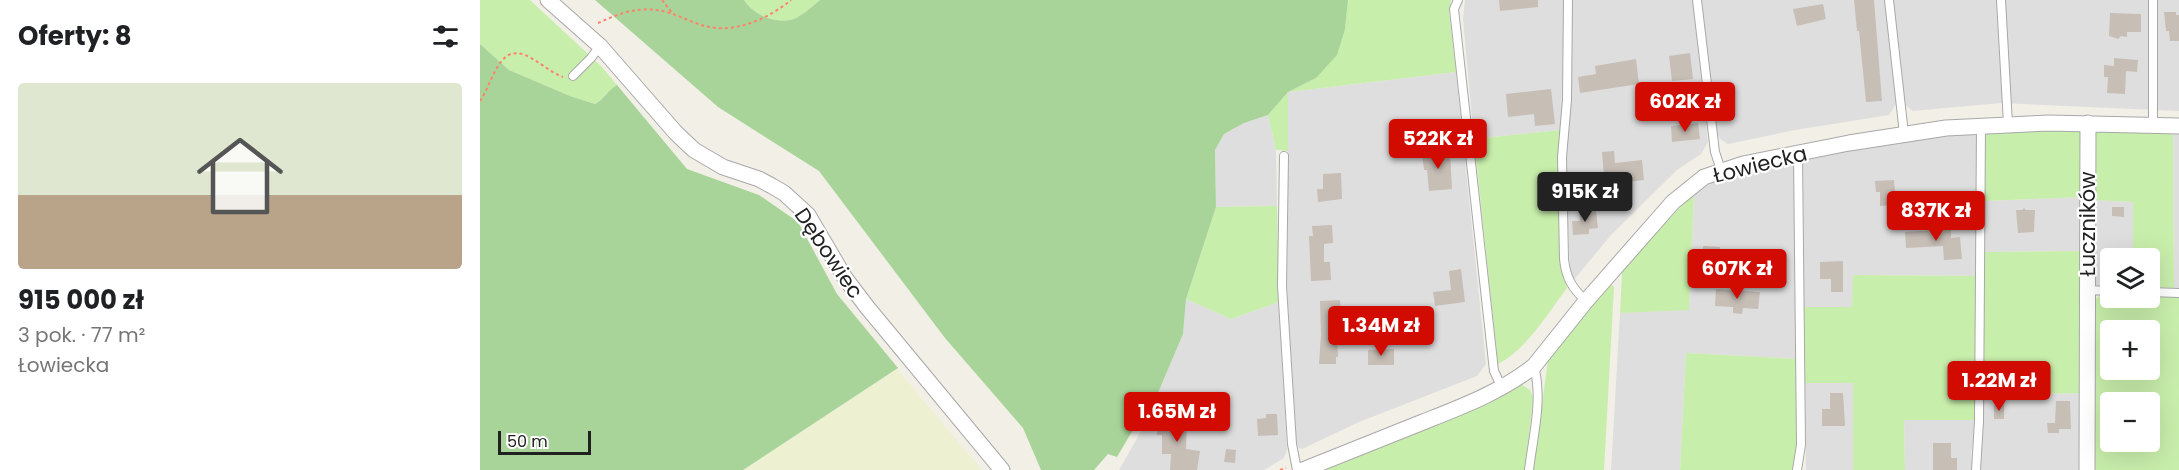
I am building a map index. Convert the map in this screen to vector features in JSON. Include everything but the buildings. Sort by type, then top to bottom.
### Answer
[{"type":"street","name":"Dębowiec","points":[[548,0],[600,46],[676,133],[694,150],[723,167],[772,186],[784,193],[808,215],[846,278],[867,307],[1002,470]]},
{"type":"street","name":"Łowiecka","points":[[1299,468],[1462,406],[1502,388],[1534,366],[1586,301],[1673,202],[1704,177],[1721,170],[1798,153],[1926,130],[2008,124],[2088,123],[2179,126]]},
{"type":"street","name":"Łuczników","points":[[2087,470],[2088,123]]},
{"type":"lane","points":[[1458,0],[1454,9],[1494,371],[1502,388]]},
{"type":"lane","points":[[1568,0],[1567,100],[1562,157],[1564,259],[1565,270],[1572,288],[1586,301]]},
{"type":"lane","points":[[1697,0],[1715,152],[1721,170]]},
{"type":"lane","points":[[1889,0],[1904,134]]},
{"type":"lane","points":[[2001,0],[2008,124]]},
{"type":"lane","points":[[2153,0],[2153,126]]},
{"type":"lane","points":[[573,76],[600,46]]},
{"type":"lane","points":[[1976,470],[1979,421],[1981,126]]},
{"type":"lane","points":[[1797,470],[1801,445],[1798,153]]},
{"type":"lane","points":[[1284,156],[1282,286],[1292,444],[1299,468]]},
{"type":"lane","points":[[2087,290],[2100,291]]},
{"type":"lane","points":[[2160,292],[2179,293]]},
{"type":"lane","points":[[1529,470],[1538,397],[1538,382],[1534,366]]},
{"type":"path","points":[[662,0],[674,15]]},
{"type":"path","points":[[598,23],[624,13],[658,10],[706,26],[724,29],[753,22],[791,0]]},
{"type":"path","points":[[480,100],[502,58],[510,53],[520,53],[561,77],[573,76]]},
{"type":"path","points":[[1280,470],[1299,468]]},
{"type":"shaded area","points":[[1465,0],[1564,0],[1561,130],[1474,139],[1463,19]]},
{"type":"shaded area","points":[[1571,0],[1693,0],[1708,142],[1701,154],[1677,170],[1611,235],[1573,281],[1570,267],[1566,179]]},
{"type":"shaded area","points":[[1701,0],[2179,0],[2179,111],[2001,103],[1913,111],[1904,104],[1896,104],[1889,115],[1795,130],[1728,144],[1720,139],[1716,130]]},
{"type":"shaded area","points":[[1456,72],[1486,364],[1477,376],[1359,422],[1302,449],[1298,447],[1294,429],[1287,285],[1288,92]]},
{"type":"shaded area","points":[[1268,115],[1276,150],[1277,206],[1216,207],[1215,150],[1224,134],[1244,123]]},
{"type":"shaded area","points":[[2173,131],[2179,131],[2179,288],[2174,288]]},
{"type":"shaded area","points":[[1978,133],[1978,276],[1854,275],[1852,307],[1804,307],[1803,157],[1904,139]]},
{"type":"shaded area","points":[[1795,161],[1797,359],[1686,353],[1680,470],[1611,470],[1620,313],[1689,309],[1694,193],[1717,179],[1737,172]]},
{"type":"shaded area","points":[[2085,197],[2085,251],[1984,252],[1984,201]]},
{"type":"shaded area","points":[[2093,200],[2133,202],[2133,248],[2100,248],[2100,286],[2095,286],[2092,281]]},
{"type":"shaded area","points":[[1186,299],[1231,319],[1279,302],[1287,450],[1284,458],[1264,470],[1119,470],[1144,426],[1183,334]]},
{"type":"shaded area","points":[[1805,383],[1853,383],[1853,470],[1806,470]]},
{"type":"shaded area","points":[[2086,393],[2084,470],[1981,470],[1983,395]]},
{"type":"shaded area","points":[[1904,420],[1976,420],[1971,452],[1972,470],[1905,470]]},
{"type":"green space","points":[[480,0],[530,0],[601,66],[617,85],[595,104],[509,70],[480,44]]},
{"type":"green space","points":[[595,0],[744,0],[767,18],[782,21],[796,18],[820,0],[1348,0],[1345,29],[1337,55],[1316,78],[1288,92],[1268,115],[1244,123],[1224,134],[1215,150],[1216,207],[1186,299],[1183,334],[1144,426],[1137,423],[1117,457],[1108,454],[1094,470],[1041,470],[1023,428],[945,338],[819,171],[718,107]]},
{"type":"green space","points":[[744,0],[820,0],[796,18],[782,21],[767,18]]},
{"type":"green space","points":[[1348,0],[1451,0],[1449,12],[1456,72],[1288,92],[1316,78],[1345,29]]},
{"type":"green space","points":[[480,44],[509,70],[595,104],[617,85],[687,169],[759,195],[798,222],[837,294],[898,368],[743,470],[480,470]]},
{"type":"green space","points":[[1288,92],[1288,151],[1276,150],[1268,115]]},
{"type":"green space","points":[[2095,127],[2173,131],[2174,288],[2160,287],[2160,248],[2133,248],[2133,202],[2093,200]]},
{"type":"green space","points":[[2084,129],[2085,197],[1984,201],[1985,132]]},
{"type":"green space","points":[[1561,130],[1559,238],[1562,270],[1567,288],[1528,340],[1498,364],[1474,139]]},
{"type":"green space","points":[[1694,193],[1689,310],[1620,313],[1622,273],[1620,270]]},
{"type":"green space","points":[[1277,206],[1279,302],[1231,319],[1186,299],[1216,207]]},
{"type":"green space","points":[[2085,251],[2086,393],[1983,395],[1984,252]]},
{"type":"green space","points":[[1853,275],[1978,276],[1976,420],[1904,420],[1905,470],[1853,470],[1853,383],[1805,383],[1804,307],[1852,307]]},
{"type":"green space","points":[[1609,283],[1614,287],[1604,470],[1533,470],[1548,360]]},
{"type":"green space","points":[[2160,295],[2179,296],[2179,470],[2090,470],[2091,303],[2100,296],[2100,308],[2160,308]]},
{"type":"green space","points":[[1686,353],[1797,359],[1796,460],[1792,470],[1680,470]]},
{"type":"green space","points":[[897,369],[982,470],[743,470]]},
{"type":"green space","points":[[1521,384],[1530,390],[1533,398],[1525,470],[1316,470]]}]
